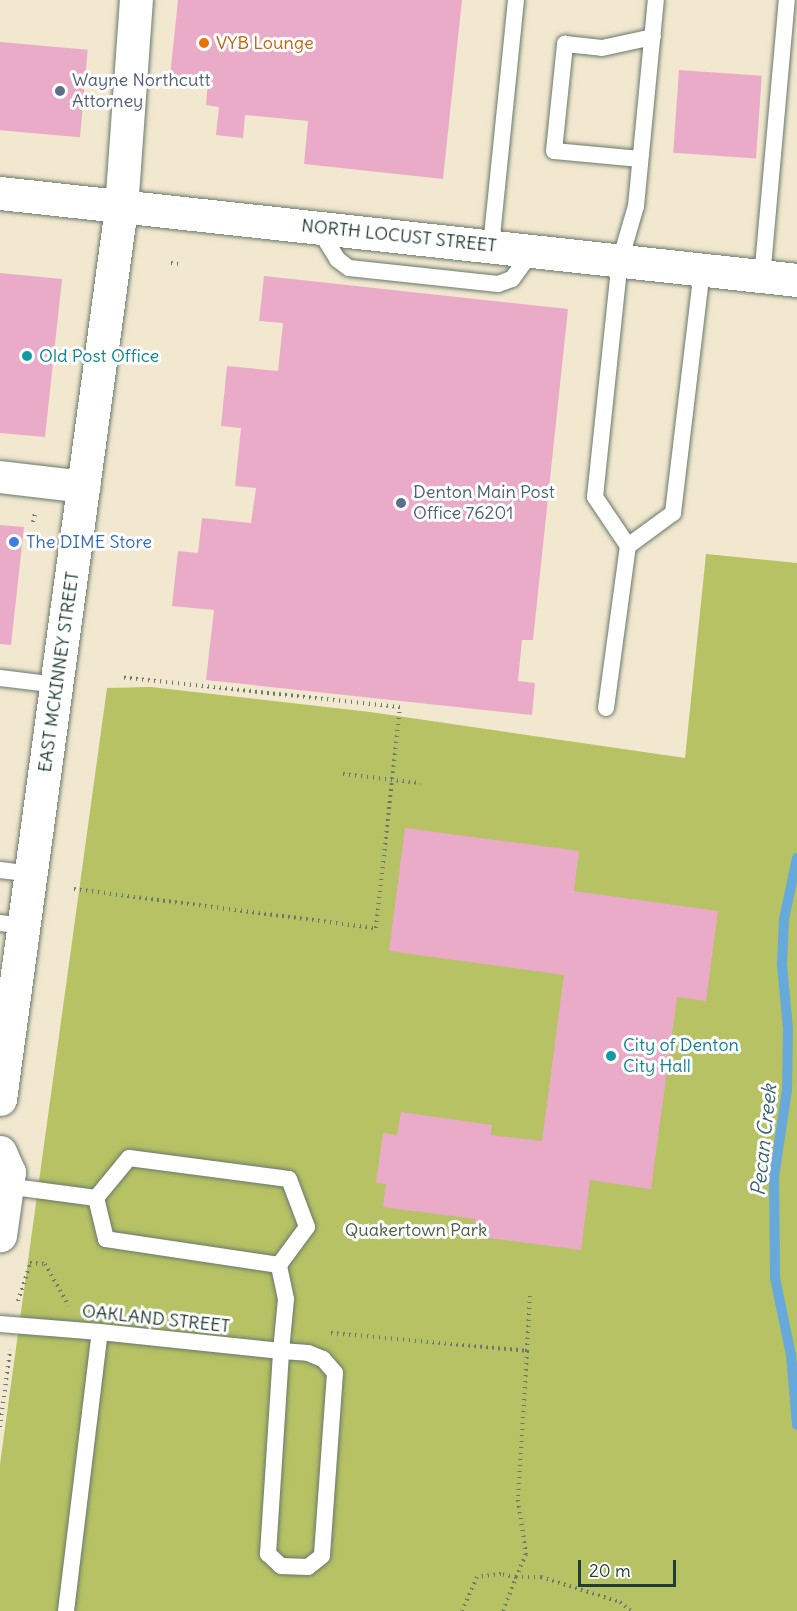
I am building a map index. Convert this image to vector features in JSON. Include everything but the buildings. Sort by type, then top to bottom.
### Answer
[{"type":"main road","name":"EAST MCKINNEY STREET","points":[[0,1099],[16,872],[57,685],[122,208],[132,0]]},
{"type":"main road","name":"NORTH LOCUST STREET","points":[[0,194],[797,280]]},
{"type":"main road","points":[[0,1152],[9,1172],[0,1234]]},
{"type":"street","points":[[0,477],[84,487]]},
{"type":"lane","points":[[490,246],[516,0]]},
{"type":"lane","points":[[606,708],[628,546],[595,496],[620,261],[634,218],[656,0]]},
{"type":"lane","points":[[762,278],[791,30],[787,0]]},
{"type":"lane","points":[[640,159],[554,151],[564,44],[602,48],[653,37]]},
{"type":"lane","points":[[318,228],[337,259],[349,268],[486,283],[512,279],[532,251]]},
{"type":"lane","points":[[628,546],[673,513],[702,271]]},
{"type":"lane","points":[[0,678],[57,685]]},
{"type":"lane","points":[[96,1197],[129,1158],[289,1179],[307,1227],[279,1264],[286,1299],[281,1351]]},
{"type":"lane","points":[[6,1186],[96,1197]]},
{"type":"lane","points":[[96,1197],[106,1239],[279,1264]]},
{"type":"lane","name":"OAKLAND STREET","points":[[0,1324],[308,1353],[323,1359],[335,1373],[322,1556],[308,1567],[281,1566],[268,1554],[281,1351]]},
{"type":"lane","points":[[66,1611],[100,1332]]},
{"type":"path","points":[[171,263],[178,264]]},
{"type":"path","points":[[33,522],[35,512]]},
{"type":"path","points":[[74,890],[376,928],[400,707],[122,677]]},
{"type":"path","points":[[343,774],[420,783]]},
{"type":"path","points":[[18,1262],[30,1263]]},
{"type":"path","points":[[527,1351],[530,1296]]},
{"type":"path","points":[[503,1611],[516,1577],[552,1578],[620,1602],[631,1611]]},
{"type":"green space","name":"Quakertown Park","points":[[706,554],[797,563],[797,1611],[0,1611],[0,1464],[107,688],[151,687],[370,712],[685,758]]},
{"type":"waterway","name":"Pecan Creek","points":[[797,858],[784,919],[782,965],[788,1029],[787,1090],[774,1177],[775,1278],[791,1355],[797,1425]]},
{"type":"place","name":"VYB Lounge","points":[[204,43]]},
{"type":"place","name":"Wayne Northcutt Attorney","points":[[60,91]]},
{"type":"place","name":"Old Post Office","points":[[27,356]]},
{"type":"place","name":"Denton Main Post Office 76201","points":[[401,503]]},
{"type":"place","name":"The DIME Store","points":[[14,542]]},
{"type":"place","name":"City of Denton City Hall","points":[[611,1056]]}]
